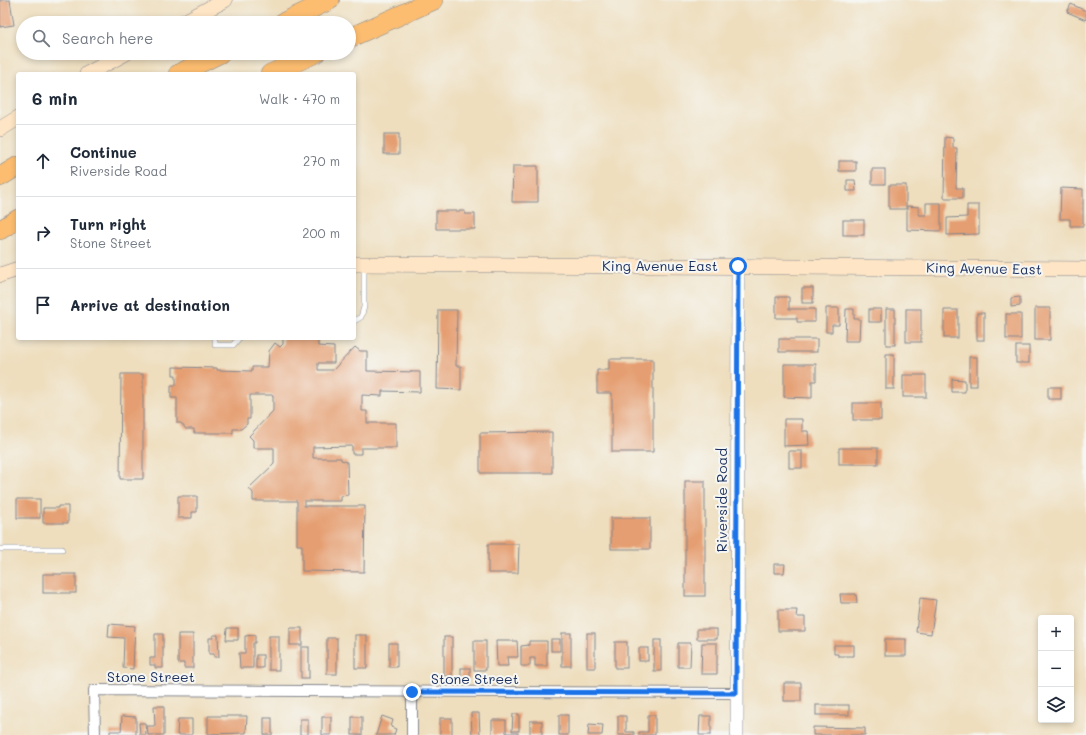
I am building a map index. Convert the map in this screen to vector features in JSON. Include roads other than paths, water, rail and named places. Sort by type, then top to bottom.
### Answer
[{"type":"highway","points":[[297,16],[330,0]]},
{"type":"highway","points":[[356,35],[434,0]]},
{"type":"highway","points":[[182,72],[207,60]]},
{"type":"highway","points":[[274,72],[301,60]]},
{"type":"highway","points":[[0,177],[16,167]]},
{"type":"highway","points":[[0,230],[16,220]]},
{"type":"main road","points":[[195,16],[225,0]]},
{"type":"main road","points":[[91,72],[113,60]]},
{"type":"main road","points":[[0,129],[16,119]]},
{"type":"main road","name":"King Avenue East","points":[[359,264],[1086,269]]},
{"type":"main road","points":[[0,275],[16,271]]},
{"type":"street","name":"Riverside Road","points":[[737,735],[738,266]]},
{"type":"street","name":"Stone Street","points":[[94,735],[94,690],[736,693]]},
{"type":"street","points":[[412,692],[412,735]]},
{"type":"lane","points":[[356,320],[361,317],[364,307],[359,264]]},
{"type":"lane","points":[[215,340],[215,345],[233,345],[237,340]]},
{"type":"lane","points":[[0,549],[62,549]]}]
